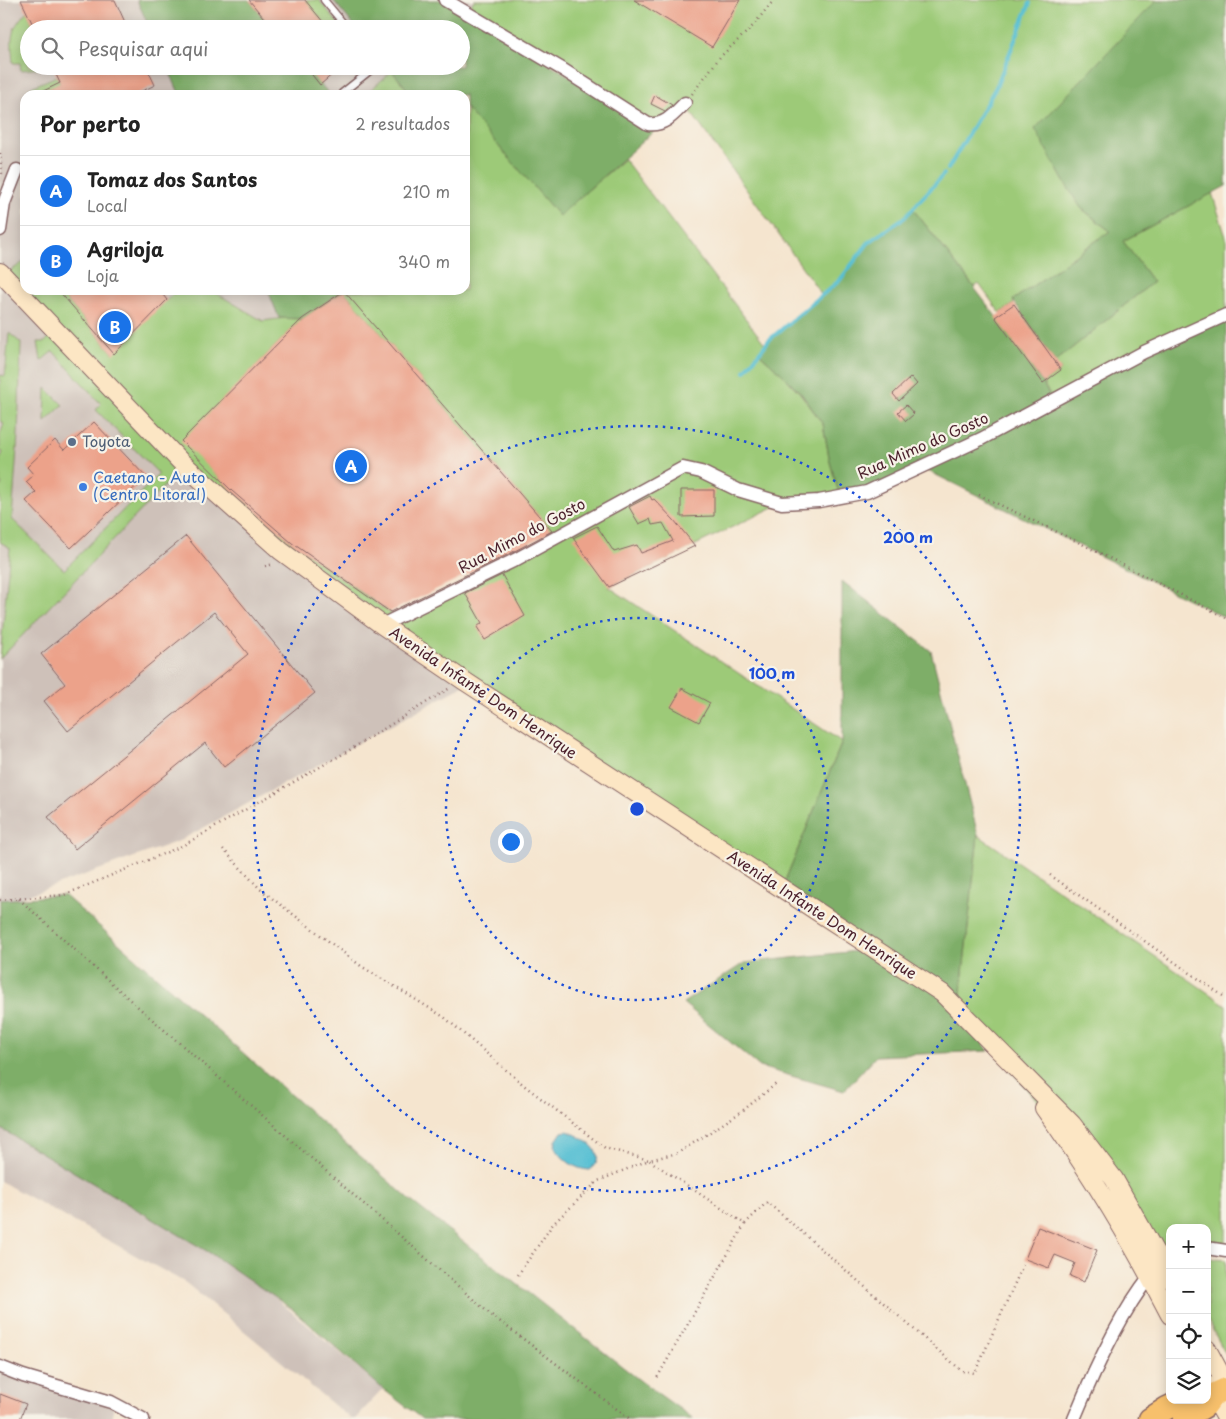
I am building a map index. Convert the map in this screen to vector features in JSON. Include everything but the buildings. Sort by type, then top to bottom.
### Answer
[{"type":"highway","points":[[1171,1409],[1205,1406],[1216,1390]]},
{"type":"main road","name":"Avenida Infante Dom Henrique","points":[[0,272],[20,293]]},
{"type":"main road","name":"Avenida Infante Dom Henrique","points":[[22,295],[173,454],[204,484],[281,551],[382,625],[463,680],[942,993],[1010,1060],[1083,1164],[1163,1271],[1170,1314]]},
{"type":"main road","points":[[1209,1359],[1216,1390],[1226,1418]]},
{"type":"street","points":[[445,0],[562,69],[648,124],[656,125],[665,121],[685,103]]},
{"type":"street","points":[[0,230],[4,203],[18,170]]},
{"type":"street","name":"Rua Mimo do Gosto","points":[[382,625],[515,560],[683,468],[701,472],[738,490],[782,503],[819,501],[867,492],[981,440],[1144,352],[1226,316]]},
{"type":"street","points":[[1211,1249],[1226,1251]]},
{"type":"street","points":[[1074,1419],[1111,1340],[1142,1286],[1163,1271]]},
{"type":"street","points":[[0,1367],[23,1376],[111,1402],[143,1419]]},
{"type":"lane","points":[[324,0],[341,20]]},
{"type":"lane","points":[[346,90],[365,75]]},
{"type":"path","points":[[685,103],[720,57],[751,28],[774,0]]},
{"type":"path","points":[[979,495],[1078,542],[1226,618]]},
{"type":"path","points":[[0,900],[64,895],[182,846],[348,751],[463,680]]},
{"type":"path","points":[[223,849],[260,889],[361,966],[444,1017],[525,1086],[605,1148],[648,1160],[745,1224]]},
{"type":"path","points":[[1050,874],[1226,998]]},
{"type":"path","points":[[19,898],[137,1006],[490,1314],[630,1419]]},
{"type":"path","points":[[518,1275],[553,1224],[598,1181],[648,1160],[678,1153],[742,1112],[776,1084]]},
{"type":"path","points":[[657,1378],[745,1224],[767,1202],[962,1371],[975,1373],[1023,1265]]},
{"type":"shaded area","points":[[0,0],[478,0],[466,20],[20,20],[20,75],[436,75],[428,90],[20,90],[20,295],[470,295],[470,293],[711,446],[370,619],[467,684],[179,841],[6,903],[0,919]]},
{"type":"shaded area","points":[[0,1123],[212,1245],[383,1389],[355,1419],[351,1419],[186,1283],[0,1181]]},
{"type":"shaded area","points":[[0,1362],[113,1407],[113,1419],[0,1419]]},
{"type":"green space","points":[[137,0],[249,0],[266,20],[146,20]]},
{"type":"green space","points":[[305,0],[319,0],[336,20],[322,20]]},
{"type":"green space","points":[[333,0],[445,0],[641,120],[665,121],[559,216],[470,113],[470,90],[408,90],[395,75],[470,75],[470,20],[350,20]]},
{"type":"green space","points":[[474,0],[1203,0],[1081,208],[1110,231],[1013,300],[1014,304],[1000,313],[979,284],[974,287],[913,209],[905,217],[869,242],[840,280],[822,295],[685,104],[656,125],[467,13]]},
{"type":"green space","points":[[1157,0],[1226,0],[1226,186],[1123,241],[1153,282],[1055,362],[1013,300],[1110,231],[1081,208],[1035,129]]},
{"type":"green space","points":[[27,11],[31,20],[20,20]]},
{"type":"green space","points":[[20,20],[20,63],[13,63],[12,35]]},
{"type":"green space","points":[[171,75],[313,75],[326,90],[178,90]]},
{"type":"green space","points":[[388,75],[395,75],[408,90],[371,90]]},
{"type":"green space","points":[[57,76],[60,83],[47,90],[29,90],[29,88]]},
{"type":"green space","points":[[470,111],[559,215],[624,159],[765,344],[759,353],[800,393],[823,424],[830,462],[840,497],[782,503],[609,587],[842,742],[782,888],[463,680],[180,462],[169,481],[0,659],[10,548],[0,542],[0,488],[2,484],[0,483],[0,460],[3,452],[0,451],[0,435],[4,423],[0,421],[0,375],[5,376],[9,333],[21,343],[18,434],[12,519],[64,570],[159,474],[96,410],[101,404],[53,351],[41,361],[38,342],[45,342],[56,330],[22,295],[62,295],[113,353],[172,295],[219,295],[263,321],[285,318],[302,319],[182,441],[232,491],[292,543],[397,618],[557,537],[347,295],[470,295]]},
{"type":"green space","points":[[1212,193],[1226,237],[1226,315],[1053,401],[1043,383],[1061,370],[1055,362],[1153,282],[1123,241]]},
{"type":"green space","points":[[913,209],[1003,326],[1053,400],[1226,315],[1226,618],[922,468],[840,497],[830,462],[823,424],[800,392],[759,353],[769,340],[840,280],[869,242],[905,217]]},
{"type":"green space","points":[[20,264],[20,293],[3,276]]},
{"type":"green space","points":[[270,295],[338,295],[302,319],[279,318]]},
{"type":"green space","points":[[46,388],[63,405],[45,422]]},
{"type":"green space","points":[[842,581],[931,651],[978,835],[959,1010],[989,1051],[876,1056],[844,1091],[760,1067],[683,1003],[744,963],[876,949],[782,888],[842,742]]},
{"type":"green space","points":[[978,835],[1226,1005],[1226,1251],[1211,1249],[1211,1224],[1166,1224],[1166,1257],[1137,1217],[959,1010]]},
{"type":"green space","points":[[64,895],[410,1200],[642,1382],[694,1419],[422,1419],[383,1389],[292,1309],[210,1253],[0,1128],[0,900]]},
{"type":"green space","points":[[1211,1258],[1226,1260],[1226,1355],[1211,1327]]},
{"type":"water","points":[[567,1131],[587,1141],[596,1152],[595,1164],[589,1170],[578,1168],[569,1163],[555,1147],[556,1141],[562,1132]]},
{"type":"waterway","points":[[948,169],[996,87],[1030,3]]},
{"type":"waterway","points":[[745,371],[769,340],[840,280],[869,242],[905,217],[944,174]]},
{"type":"place","name":"Agriloja","points":[[115,327]]},
{"type":"place","name":"Toyota","points":[[72,442]]},
{"type":"place","name":"Tomaz dos Santos","points":[[351,466]]},
{"type":"place","name":"Caetano - Auto (Centro Litoral)","points":[[83,487]]}]
